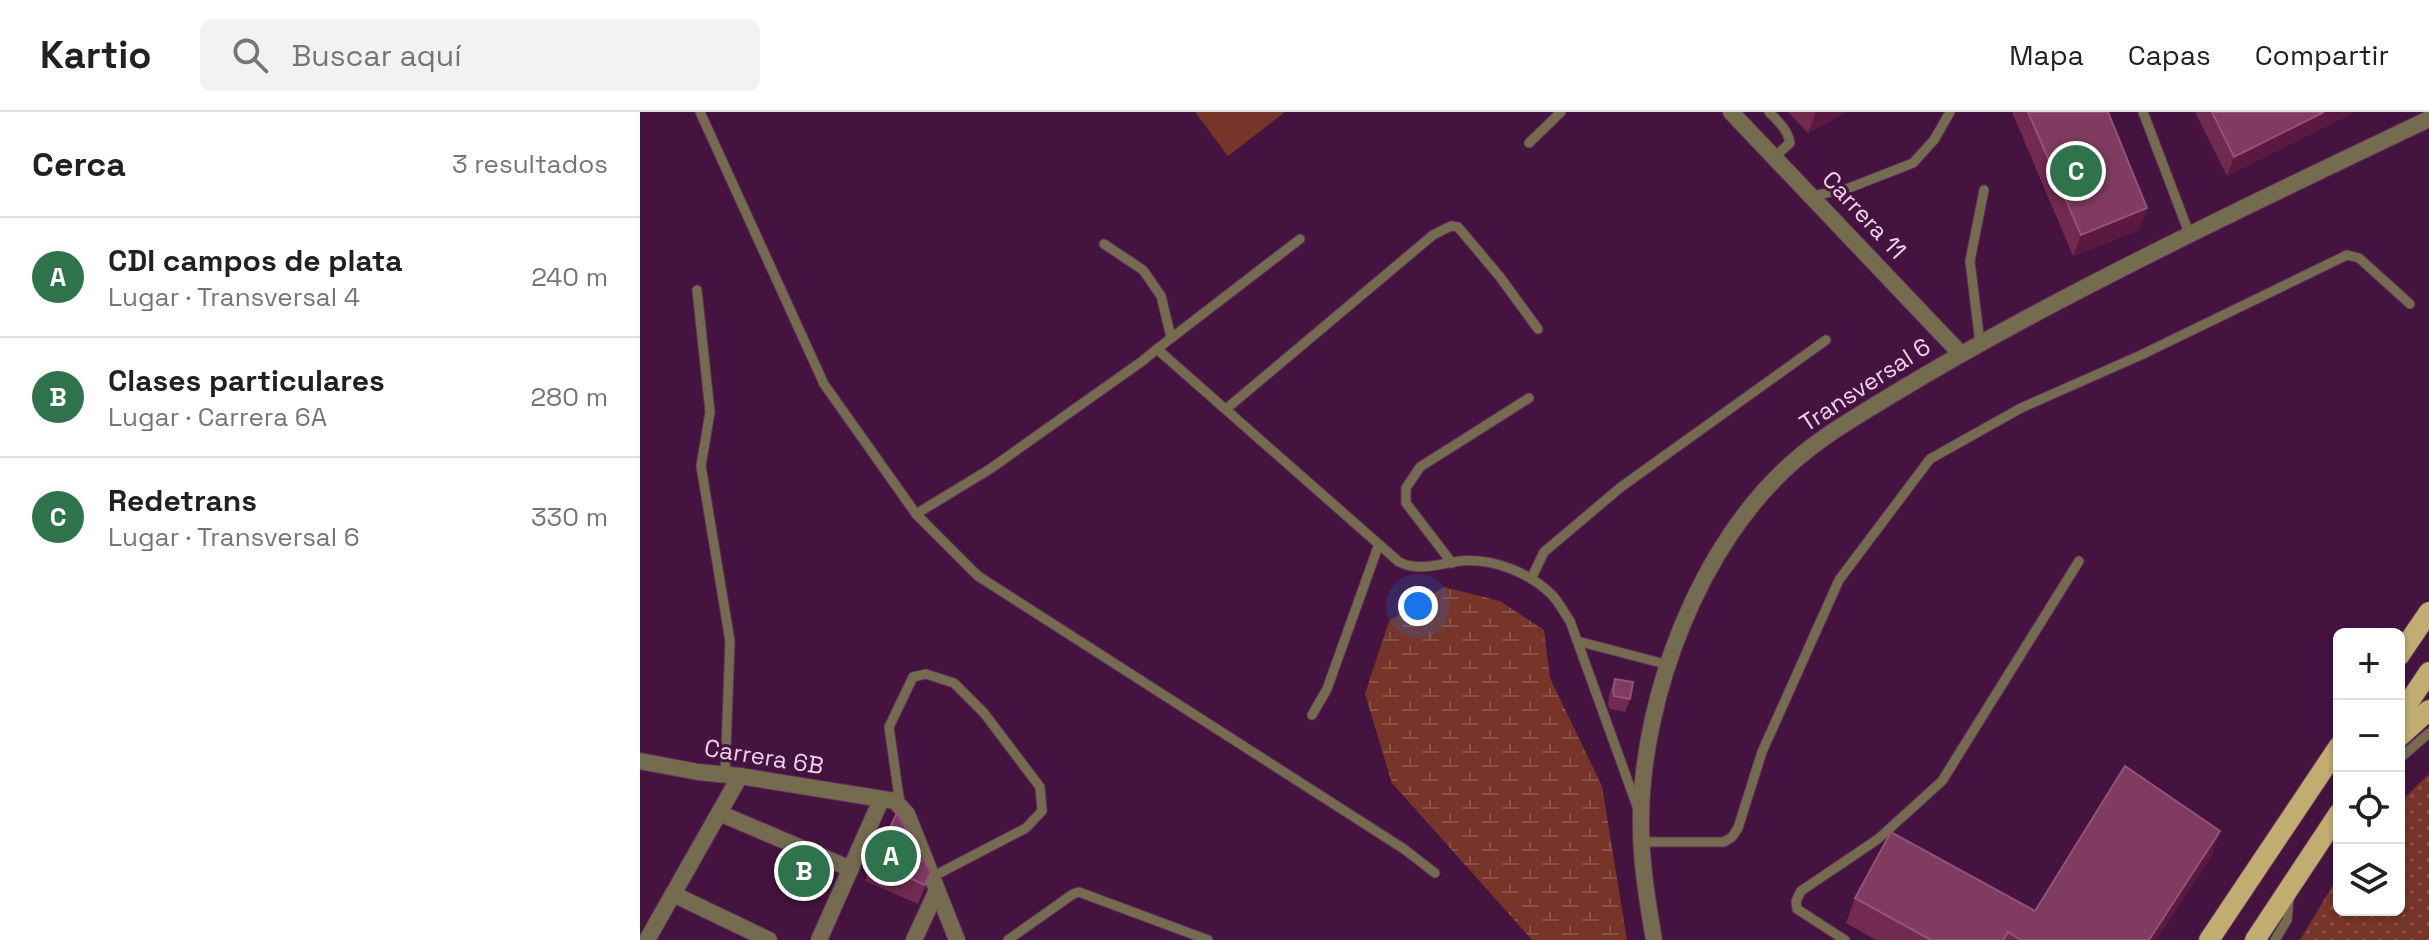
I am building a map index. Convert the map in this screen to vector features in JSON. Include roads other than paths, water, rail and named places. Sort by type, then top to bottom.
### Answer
[{"type":"main road","points":[[2405,647],[2429,612]]},
{"type":"main road","points":[[2405,720],[2429,672]]},
{"type":"main road","points":[[2405,724],[2429,693]]},
{"type":"main road","points":[[2405,727],[2429,710]]},
{"type":"main road","points":[[2209,940],[2333,755]]},
{"type":"main road","points":[[2255,940],[2333,822]]},
{"type":"street","name":"Carrera 11","points":[[1731,112],[1960,353]]},
{"type":"street","name":"Transversal 6","points":[[1654,940],[1645,881],[1641,816],[1646,758],[1669,665],[1695,597],[1714,562],[1746,513],[1772,482],[1829,433],[1960,353],[2189,233],[2429,119]]},
{"type":"street","name":"Carrera 6B","points":[[640,761],[889,799],[900,804]]},
{"type":"street","points":[[647,940],[719,813],[733,775]]},
{"type":"street","points":[[819,940],[881,800]]},
{"type":"street","points":[[900,804],[907,814],[957,940]]},
{"type":"street","points":[[719,813],[851,869]]},
{"type":"street","points":[[914,940],[934,883]]},
{"type":"street","points":[[673,894],[769,940]]},
{"type":"lane","points":[[700,112],[824,384],[916,514],[978,576],[1404,849],[1435,873]]},
{"type":"lane","points":[[1529,143],[1561,112]]},
{"type":"lane","points":[[1769,112],[1790,139],[1790,143],[1774,157]]},
{"type":"lane","points":[[1813,196],[1849,188],[1913,163],[1934,140],[1950,112]]},
{"type":"lane","points":[[2143,112],[2189,233]]},
{"type":"lane","points":[[1980,343],[1970,261],[1984,190]]},
{"type":"lane","points":[[1226,409],[1433,235],[1451,226],[1458,227],[1538,329]]},
{"type":"lane","points":[[916,514],[990,469],[1141,362],[1300,239]]},
{"type":"lane","points":[[1104,244],[1143,270],[1161,296],[1171,337]]},
{"type":"lane","points":[[1642,842],[1724,842],[1732,837],[1738,828],[1762,752],[1839,580],[1930,459],[2021,408],[2141,355],[2347,255],[2359,258],[2410,304]]},
{"type":"lane","points":[[697,290],[710,412],[701,466],[730,641],[733,775]]},
{"type":"lane","points":[[1531,579],[1544,552],[1621,487],[1826,340]]},
{"type":"lane","points":[[1157,349],[1399,562],[1424,568],[1480,561],[1499,564],[1531,579],[1553,596],[1570,621],[1641,816]]},
{"type":"lane","points":[[1452,563],[1406,503],[1406,488],[1420,467],[1529,398]]},
{"type":"lane","points":[[1312,715],[1327,689],[1379,544]]},
{"type":"lane","points":[[1845,940],[1797,909],[1796,901],[1801,891],[1878,839],[1942,781],[2079,561]]},
{"type":"lane","points":[[1577,641],[1669,665]]},
{"type":"lane","points":[[900,804],[889,727],[913,677],[926,674],[954,683],[984,713],[1040,787],[1042,811],[1026,828],[934,883]]},
{"type":"lane","points":[[2405,754],[2429,733]]},
{"type":"lane","points":[[2275,940],[2287,920],[2291,884]]},
{"type":"lane","points":[[1008,940],[1079,892],[1208,940]]},
{"type":"place","name":"Redetrans","points":[[2076,171]]},
{"type":"place","name":"CDI campos de plata","points":[[891,856]]},
{"type":"place","name":"Clases particulares","points":[[804,871]]}]
